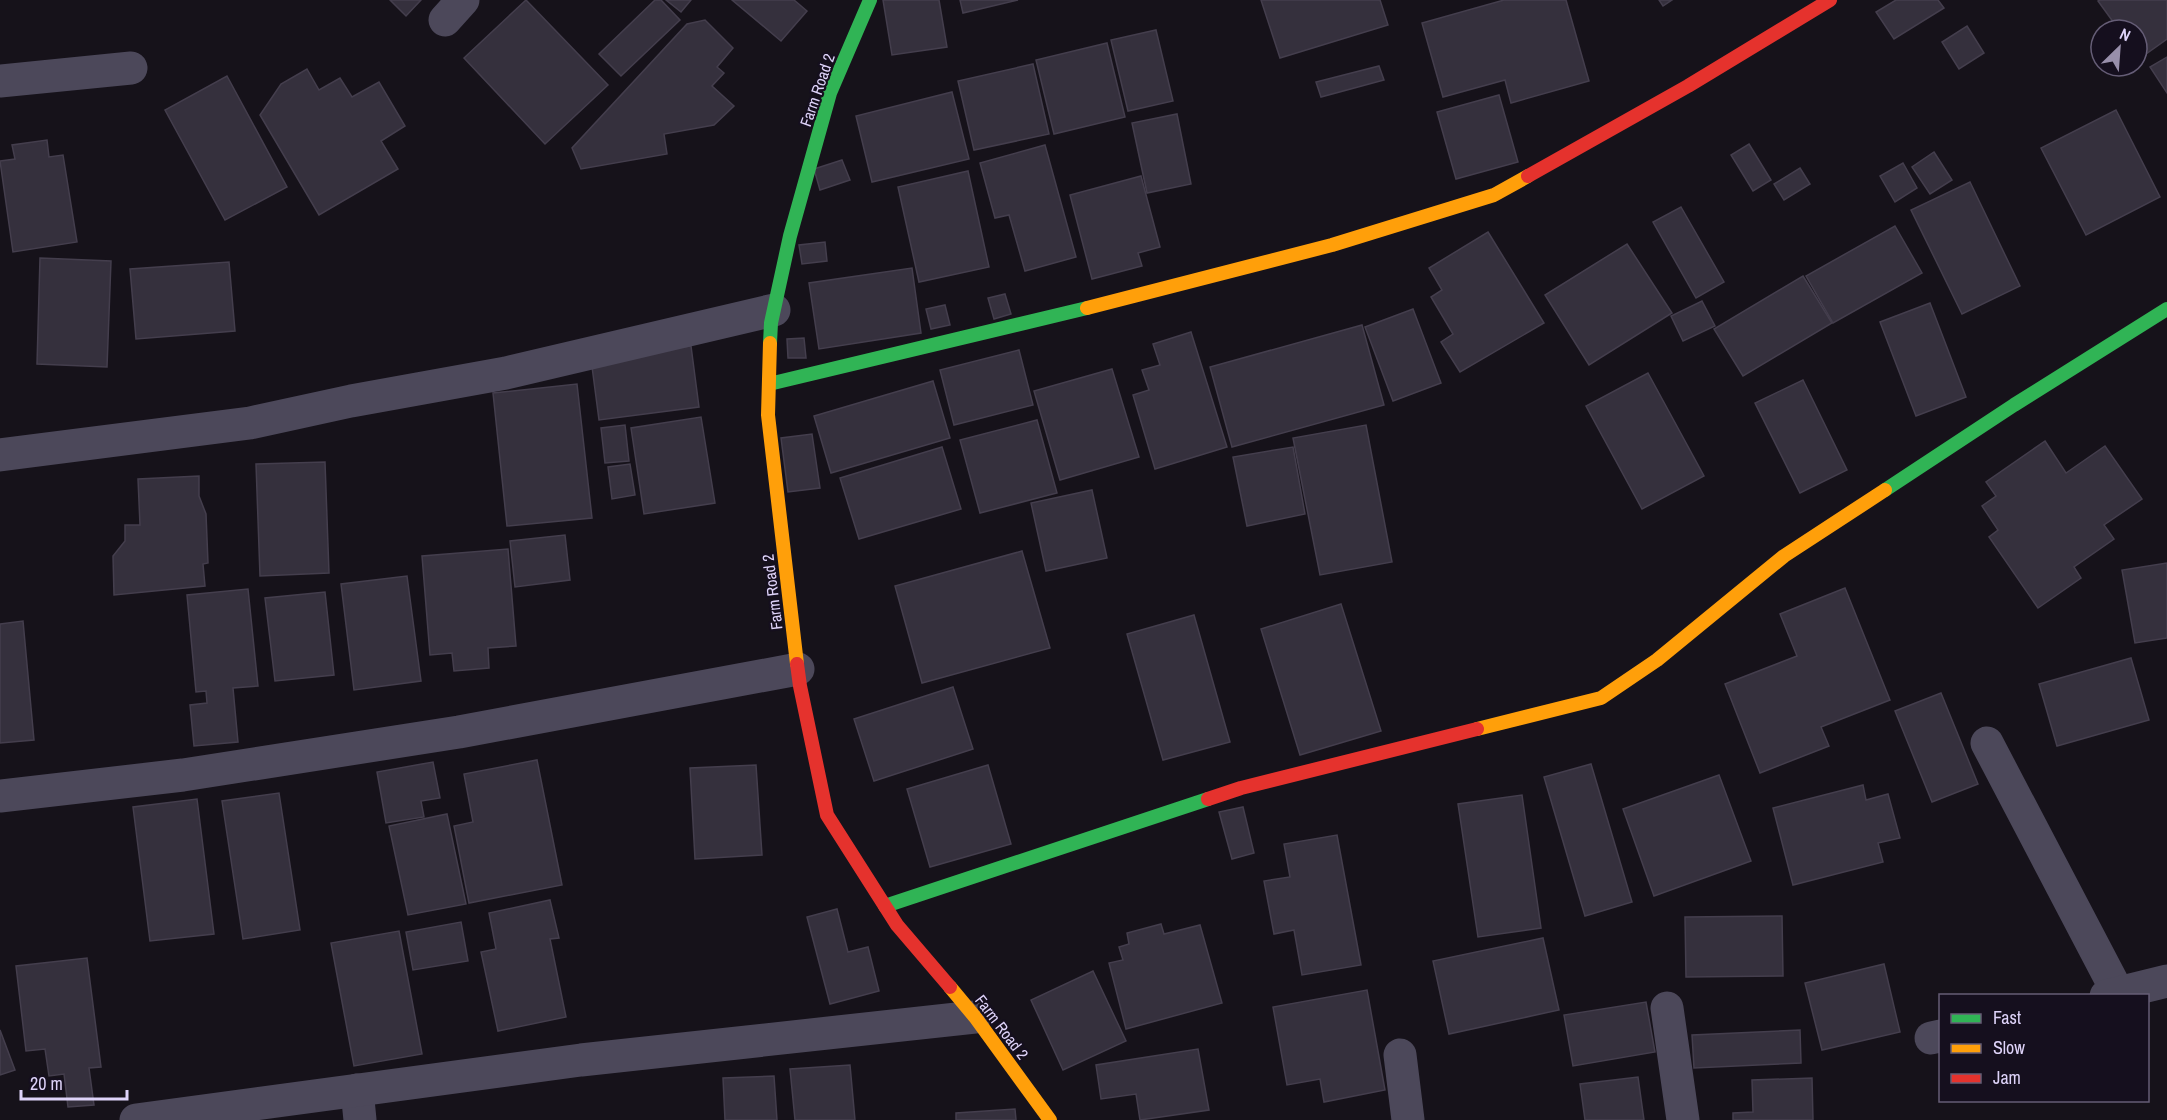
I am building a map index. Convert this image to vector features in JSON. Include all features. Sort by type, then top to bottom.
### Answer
[{"type":"street","name":"Farm Road 2","points":[[870,0],[830,93],[790,236],[771,322],[768,415],[798,669],[827,814],[897,926],[975,1017],[1050,1120]]},
{"type":"street","points":[[769,384],[1010,328],[1332,245],[1494,195],[1688,86],[1830,0]]},
{"type":"street","points":[[0,81],[131,68]]},
{"type":"street","points":[[885,906],[1240,788],[1600,698],[1657,660],[1784,556],[2014,405],[2167,309]]},
{"type":"street","points":[[0,455],[250,423],[351,401],[506,373],[774,310]]},
{"type":"street","points":[[0,796],[183,776],[459,732],[798,669]]},
{"type":"street","points":[[1987,743],[2112,994],[2166,986]]},
{"type":"street","points":[[1667,1008],[1683,1120]]},
{"type":"street","points":[[135,1120],[359,1105],[581,1060],[975,1017]]},
{"type":"street","points":[[1400,1056],[1408,1120]]},
{"type":"building","points":[[390,0],[421,0],[406,16]]},
{"type":"building","points":[[526,0],[608,85],[545,144],[464,58]]},
{"type":"building","points":[[655,0],[661,0],[680,20],[621,76],[599,54]]},
{"type":"building","points":[[666,0],[691,0],[681,12]]},
{"type":"building","points":[[732,0],[794,0],[807,11],[781,41]]},
{"type":"building","points":[[883,0],[939,0],[947,47],[892,55]]},
{"type":"building","points":[[960,0],[1018,0],[963,13]]},
{"type":"building","points":[[1261,0],[1380,0],[1388,25],[1280,58]]},
{"type":"building","points":[[1504,0],[1566,0],[1589,81],[1511,103],[1505,80],[1443,97],[1422,23]]},
{"type":"building","points":[[1659,0],[1672,0],[1663,6]]},
{"type":"building","points":[[1896,0],[1938,0],[1944,8],[1894,39],[1876,12]]},
{"type":"building","points":[[2167,0],[2167,39],[2149,52],[2149,18],[2110,18],[2098,1]]},
{"type":"building","points":[[705,20],[733,48],[717,67],[724,73],[712,86],[734,106],[714,125],[664,134],[667,154],[581,169],[572,148],[687,24]]},
{"type":"building","points":[[1967,26],[1984,53],[1959,69],[1942,42]]},
{"type":"building","points":[[1156,30],[1173,101],[1128,111],[1111,40]]},
{"type":"building","points":[[1107,43],[1125,117],[1054,134],[1036,60]]},
{"type":"building","points":[[2167,57],[2167,93],[2150,67]]},
{"type":"building","points":[[1033,64],[1049,134],[974,150],[958,81]]},
{"type":"building","points":[[1379,66],[1384,80],[1321,97],[1316,82]]},
{"type":"building","points":[[307,69],[319,90],[340,78],[352,97],[379,82],[405,126],[381,141],[398,169],[319,215],[260,115],[281,84]]},
{"type":"building","points":[[227,76],[287,187],[225,220],[165,110]]},
{"type":"building","points":[[952,92],[969,159],[872,182],[856,116]]},
{"type":"building","points":[[1499,95],[1518,162],[1456,179],[1437,112]]},
{"type":"building","points":[[2116,110],[2160,197],[2086,235],[2041,148]]},
{"type":"building","points":[[1177,114],[1191,184],[1147,193],[1132,123]]},
{"type":"building","points":[[47,140],[49,157],[63,155],[77,242],[13,252],[0,161],[15,159],[12,145]]},
{"type":"building","points":[[1749,144],[1771,180],[1753,191],[1731,155]]},
{"type":"building","points":[[1045,145],[1076,257],[1025,271],[1009,215],[995,218],[980,163]]},
{"type":"building","points":[[1934,152],[1952,180],[1930,194],[1912,167]]},
{"type":"building","points":[[842,160],[850,180],[820,190],[814,169]]},
{"type":"building","points":[[1903,163],[1917,188],[1895,202],[1880,176]]},
{"type":"building","points":[[1800,168],[1810,184],[1784,200],[1774,184]]},
{"type":"building","points":[[968,171],[989,267],[919,282],[898,187]]},
{"type":"building","points":[[1141,176],[1160,247],[1138,253],[1142,266],[1092,279],[1070,195]]},
{"type":"building","points":[[1970,182],[2020,286],[1962,314],[1911,210]]},
{"type":"building","points":[[1681,207],[1724,282],[1696,298],[1653,222]]},
{"type":"building","points":[[1895,226],[1922,273],[1833,323],[1806,276]]},
{"type":"building","points":[[1488,232],[1544,323],[1460,372],[1441,342],[1453,334],[1431,297],[1442,290],[1429,268]]},
{"type":"building","points":[[825,242],[827,261],[802,264],[799,245]]},
{"type":"building","points":[[1627,244],[1672,313],[1589,365],[1545,295]]},
{"type":"building","points":[[40,258],[111,261],[107,367],[37,364]]},
{"type":"building","points":[[229,262],[235,331],[136,339],[130,269]]},
{"type":"building","points":[[912,268],[921,333],[819,349],[809,283]]},
{"type":"building","points":[[1803,276],[1832,323],[1743,376],[1714,329]]},
{"type":"building","points":[[1005,294],[1011,314],[994,319],[988,298]]},
{"type":"building","points":[[1702,301],[1715,326],[1683,341],[1671,316]]},
{"type":"building","points":[[1930,303],[1966,397],[1916,416],[1880,322]]},
{"type":"building","points":[[945,305],[950,325],[931,329],[926,309]]},
{"type":"building","points":[[1413,309],[1441,383],[1393,401],[1365,327]]},
{"type":"building","points":[[1362,325],[1384,405],[1232,447],[1210,367]]},
{"type":"building","points":[[1191,332],[1227,447],[1155,469],[1133,395],[1149,390],[1142,370],[1160,365],[1153,344]]},
{"type":"building","points":[[804,338],[806,358],[788,358],[787,339]]},
{"type":"building","points":[[691,346],[699,407],[599,420],[591,359]]},
{"type":"building","points":[[1019,350],[1033,405],[954,425],[940,370]]},
{"type":"building","points":[[1112,369],[1139,457],[1060,480],[1034,391]]},
{"type":"building","points":[[1648,373],[1704,476],[1642,509],[1586,406]]},
{"type":"building","points":[[1803,380],[1847,470],[1800,493],[1755,403]]},
{"type":"building","points":[[933,381],[950,438],[831,473],[814,416]]},
{"type":"building","points":[[577,384],[592,518],[507,526],[493,393]]},
{"type":"building","points":[[701,417],[715,503],[644,514],[631,428]]},
{"type":"building","points":[[1037,420],[1057,493],[980,513],[960,440]]},
{"type":"building","points":[[625,425],[629,461],[605,463],[601,428]]},
{"type":"building","points":[[1366,425],[1392,562],[1320,575],[1293,438]]},
{"type":"building","points":[[812,434],[820,488],[788,492],[781,438]]},
{"type":"building","points":[[2045,441],[2066,473],[2105,446],[2142,499],[2104,525],[2114,539],[2074,567],[2081,578],[2038,608],[1989,537],[1998,530],[1982,506],[1996,496],[1986,482]]},
{"type":"building","points":[[942,447],[961,509],[859,539],[840,478]]},
{"type":"building","points":[[1293,447],[1305,514],[1247,526],[1233,457]]},
{"type":"building","points":[[325,462],[329,573],[260,576],[256,464]]},
{"type":"building","points":[[630,464],[635,495],[612,499],[608,467]]},
{"type":"building","points":[[199,476],[199,496],[206,514],[208,563],[203,564],[205,586],[114,595],[113,556],[125,541],[125,525],[140,525],[138,479]]},
{"type":"building","points":[[1092,490],[1107,558],[1046,571],[1031,503]]},
{"type":"building","points":[[565,535],[570,580],[515,587],[510,541]]},
{"type":"building","points":[[508,549],[516,646],[488,648],[489,668],[454,671],[452,653],[430,655],[422,556]]},
{"type":"building","points":[[1022,551],[1050,648],[922,683],[895,586]]},
{"type":"building","points":[[2167,563],[2167,638],[2135,643],[2122,570]]},
{"type":"building","points":[[407,576],[421,681],[354,690],[341,584]]},
{"type":"building","points":[[1845,588],[1890,700],[1821,727],[1829,746],[1760,773],[1725,684],[1797,656],[1780,614]]},
{"type":"building","points":[[248,589],[258,686],[233,688],[238,742],[194,746],[190,705],[207,703],[206,691],[196,692],[187,595]]},
{"type":"building","points":[[325,592],[334,675],[275,681],[265,598]]},
{"type":"building","points":[[1341,604],[1381,731],[1300,755],[1261,629]]},
{"type":"building","points":[[1194,615],[1230,742],[1163,760],[1127,634]]},
{"type":"building","points":[[23,621],[34,740],[0,743],[0,624]]},
{"type":"building","points":[[2131,658],[2149,720],[2057,746],[2039,684]]},
{"type":"building","points":[[953,687],[973,749],[874,781],[854,719]]},
{"type":"building","points":[[1941,693],[1978,784],[1932,802],[1895,711]]},
{"type":"building","points":[[537,760],[562,885],[469,903],[454,826],[473,822],[464,774]]},
{"type":"building","points":[[433,762],[440,798],[421,801],[424,817],[386,823],[377,772]]},
{"type":"building","points":[[1591,764],[1632,902],[1585,916],[1544,777]]},
{"type":"building","points":[[756,765],[762,855],[695,859],[690,768]]},
{"type":"building","points":[[988,765],[1011,844],[930,867],[907,789]]},
{"type":"building","points":[[1719,775],[1751,861],[1654,896],[1623,809]]},
{"type":"building","points":[[1863,785],[1866,800],[1888,794],[1900,838],[1878,843],[1883,862],[1793,885],[1773,808]]},
{"type":"building","points":[[279,793],[300,930],[243,939],[222,801]]},
{"type":"building","points":[[1522,795],[1541,928],[1478,937],[1458,804]]},
{"type":"building","points":[[197,799],[214,934],[150,941],[133,807]]},
{"type":"building","points":[[1243,807],[1254,853],[1232,859],[1219,812]]},
{"type":"building","points":[[447,814],[466,904],[408,915],[389,826]]},
{"type":"building","points":[[1337,835],[1361,965],[1302,975],[1294,930],[1274,934],[1264,881],[1290,877],[1284,844]]},
{"type":"building","points":[[550,900],[559,938],[550,939],[566,1017],[498,1031],[481,952],[496,949],[489,913]]},
{"type":"building","points":[[837,909],[848,952],[868,947],[879,991],[830,1004],[807,917]]},
{"type":"building","points":[[1782,916],[1783,976],[1686,977],[1685,917]]},
{"type":"building","points":[[461,922],[468,961],[413,970],[406,932]]},
{"type":"building","points":[[1161,924],[1164,934],[1200,925],[1222,1003],[1126,1029],[1109,963],[1123,960],[1119,947],[1129,944],[1127,933]]},
{"type":"building","points":[[399,931],[422,1054],[354,1066],[331,943]]},
{"type":"building","points":[[1543,938],[1559,1010],[1449,1034],[1433,961]]},
{"type":"building","points":[[87,958],[101,1067],[89,1068],[94,1105],[68,1107],[64,1074],[49,1076],[45,1049],[26,1051],[16,966]]},
{"type":"building","points":[[1884,964],[1900,1032],[1822,1050],[1805,983]]},
{"type":"building","points":[[1093,971],[1126,1041],[1063,1070],[1031,1000]]},
{"type":"building","points":[[1367,990],[1385,1090],[1324,1102],[1320,1079],[1287,1085],[1273,1007]]},
{"type":"building","points":[[1646,1002],[1655,1052],[1573,1066],[1564,1015]]},
{"type":"building","points":[[0,1030],[15,1070],[0,1075]]},
{"type":"building","points":[[1800,1030],[1801,1063],[1694,1068],[1692,1035]]},
{"type":"building","points":[[1198,1049],[1209,1110],[1140,1120],[1136,1094],[1101,1099],[1096,1065]]},
{"type":"building","points":[[850,1065],[855,1120],[795,1120],[790,1069]]},
{"type":"building","points":[[774,1076],[777,1120],[725,1120],[723,1078]]},
{"type":"building","points":[[1638,1077],[1644,1120],[1585,1120],[1580,1084]]},
{"type":"building","points":[[1812,1078],[1813,1120],[1733,1120],[1733,1113],[1753,1112],[1752,1080]]},
{"type":"building","points":[[1015,1109],[1016,1120],[956,1120],[956,1113]]},
{"type":"traffic: fast","points":[[770,343],[771,323],[790,236],[830,93],[870,0]]},
{"type":"traffic: fast","points":[[769,384],[1087,308]]},
{"type":"traffic: fast","points":[[1885,490],[2014,405],[2167,309]]},
{"type":"traffic: fast","points":[[885,906],[1208,799]]},
{"type":"traffic: slow","points":[[1087,308],[1332,245],[1494,195],[1528,176]]},
{"type":"traffic: slow","points":[[770,343],[768,415],[797,664]]},
{"type":"traffic: slow","points":[[1477,729],[1601,698],[1657,660],[1784,556],[1885,490]]},
{"type":"traffic: slow","points":[[950,987],[975,1017],[1050,1120]]},
{"type":"traffic: jam","points":[[1528,176],[1688,86],[1830,0]]},
{"type":"traffic: jam","points":[[797,664],[827,815],[897,925],[950,987]]},
{"type":"traffic: jam","points":[[1208,799],[1241,788],[1477,729]]}]
